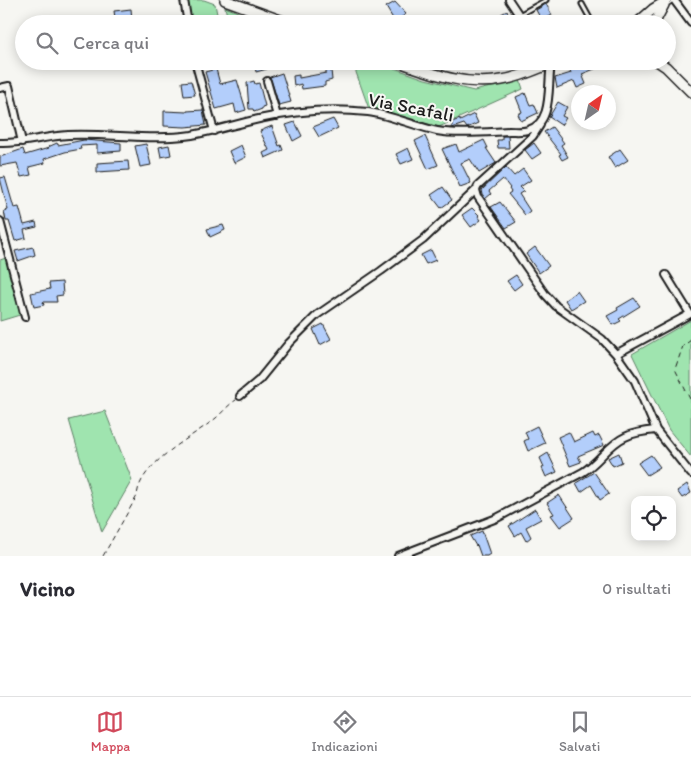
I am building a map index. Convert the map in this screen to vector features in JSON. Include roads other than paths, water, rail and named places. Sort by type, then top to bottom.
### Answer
[{"type":"main road","points":[[226,0],[267,15]]},
{"type":"main road","points":[[646,15],[653,9],[669,1]]},
{"type":"main road","points":[[660,15],[669,1]]},
{"type":"main road","points":[[421,70],[440,77],[489,82],[520,76],[534,70]]},
{"type":"main road","points":[[670,70],[691,92]]},
{"type":"street","points":[[184,0],[186,15]]},
{"type":"street","points":[[509,0],[519,15]]},
{"type":"street","points":[[669,1],[691,23]]},
{"type":"street","points":[[197,70],[214,131]]},
{"type":"street","points":[[240,396],[259,380],[289,343],[317,314],[424,240],[478,186],[533,136],[547,108],[552,70]]},
{"type":"street","points":[[267,81],[277,116]]},
{"type":"street","points":[[0,88],[9,86],[22,142]]},
{"type":"street","name":"Via Scafali","points":[[0,143],[22,142],[66,135],[95,134],[170,138],[214,131],[296,112],[336,110],[370,112],[439,131],[486,132],[528,130],[540,125]]},
{"type":"street","points":[[476,190],[478,197],[545,294],[556,306],[602,338],[616,354],[635,381],[656,430],[691,474]]},
{"type":"street","points":[[0,221],[25,317]]},
{"type":"street","points":[[616,354],[691,314],[666,275]]},
{"type":"street","points":[[398,556],[497,518],[583,472],[592,466],[617,441],[635,433],[656,430]]},
{"type":"lane","points":[[519,15],[546,0]]},
{"type":"lane","points":[[582,4],[588,15]]}]
